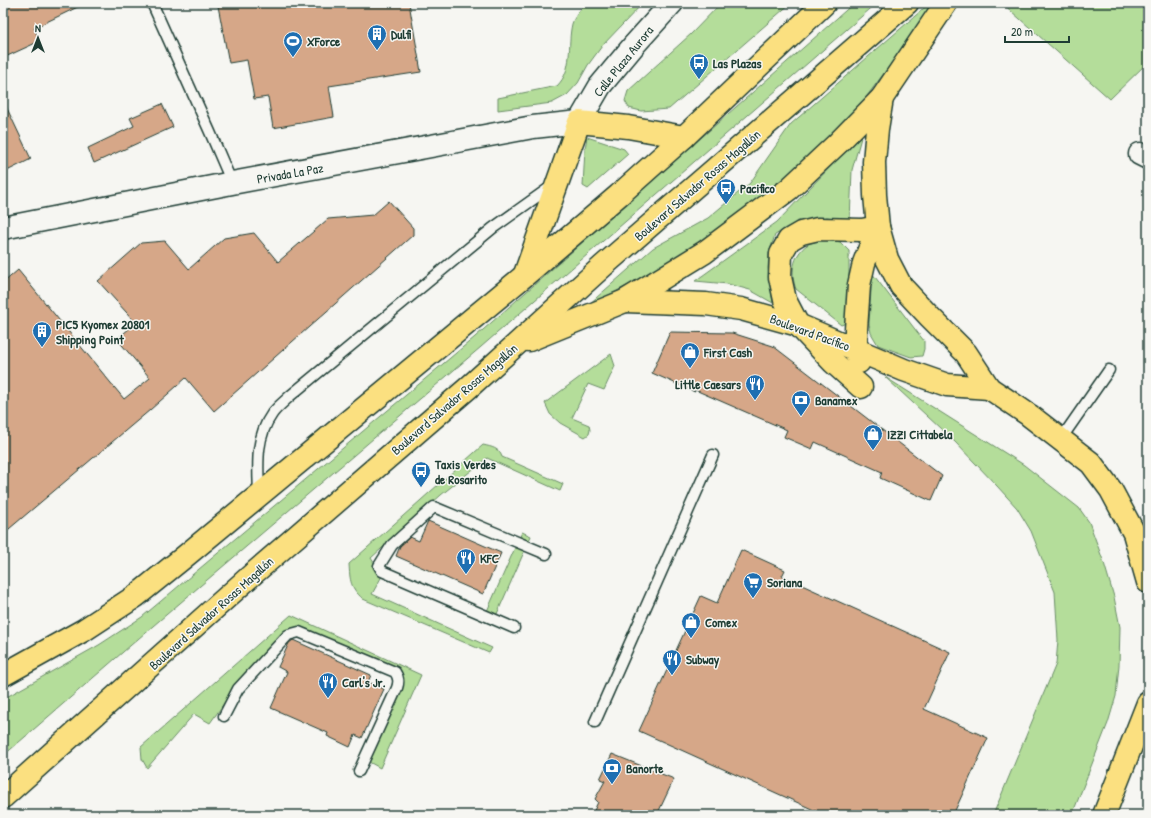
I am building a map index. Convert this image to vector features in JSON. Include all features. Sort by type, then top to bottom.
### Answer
[{"type":"main road","points":[[3,675],[84,630],[136,596],[259,496],[524,276],[619,195],[825,3]]},
{"type":"main road","name":"Boulevard Salvador Rosas Magallón","points":[[3,797],[254,573],[514,346],[603,266],[907,3]]},
{"type":"main road","points":[[514,346],[625,301],[705,252],[789,189],[838,143],[882,98],[946,3]]},
{"type":"main road","name":"Boulevard Pacífico","points":[[882,98],[874,162],[878,227],[887,259],[901,286],[966,353],[989,388],[1029,415],[1091,462],[1111,490],[1134,533],[1148,582]]},
{"type":"main road","points":[[524,276],[579,122],[628,127],[684,136]]},
{"type":"main road","points":[[878,227],[864,263],[859,285],[856,349],[861,369],[861,386],[833,362],[798,325],[785,300],[780,277],[781,254],[789,240],[801,233],[818,229],[862,230],[878,227]]},
{"type":"main road","name":"Boulevard Pacífico","points":[[625,301],[706,304],[741,309],[798,325],[904,370],[947,385],[989,388]]},
{"type":"main road","points":[[1104,815],[1148,703]]},
{"type":"street","name":"Calle Plaza Aurora","points":[[579,122],[600,86],[672,3]]},
{"type":"street","name":"Privada La Paz","points":[[3,228],[232,183],[534,127],[579,122]]},
{"type":"lane","points":[[152,3],[232,183]]},
{"type":"lane","points":[[259,496],[257,458],[261,437],[272,414],[290,396],[493,228],[559,181]]},
{"type":"lane","points":[[1061,439],[1109,370]]},
{"type":"lane","points":[[596,722],[713,455]]},
{"type":"lane","points":[[514,628],[382,571],[379,566],[392,545],[434,507],[546,554]]},
{"type":"lane","points":[[224,716],[238,689],[288,635],[299,632],[395,672],[398,676],[399,683],[397,688],[359,771]]},
{"type":"green space","points":[[585,3],[643,3],[602,46],[588,65],[578,83],[567,95],[552,103],[498,110],[498,98],[557,86],[566,72],[568,64],[572,24]]},
{"type":"green space","points":[[721,3],[791,3],[669,109],[641,111],[629,108],[625,101],[628,91],[691,34]]},
{"type":"green space","points":[[854,3],[877,3],[481,347],[153,626],[3,756],[3,699],[99,645],[142,617],[475,337]]},
{"type":"green space","points":[[930,3],[939,3],[929,13],[861,104],[821,150],[716,231],[641,279],[588,305],[653,248],[708,218],[750,183],[791,124]]},
{"type":"green space","points":[[1002,3],[1148,3],[1148,62],[1110,99]]},
{"type":"green space","points":[[862,134],[852,170],[850,221],[827,217],[794,224],[775,235],[769,253],[768,268],[773,303],[750,290],[728,284],[695,281],[777,222]]},
{"type":"green space","points":[[587,137],[624,149],[628,154],[588,189],[583,186]]},
{"type":"green space","points":[[825,239],[840,242],[849,251],[849,317],[846,323],[841,325],[796,289],[794,283],[794,265],[802,249],[813,242]]},
{"type":"green space","points":[[872,273],[924,341],[922,356],[911,357],[878,345],[871,333],[869,324]]},
{"type":"green space","points":[[611,354],[615,366],[604,390],[588,384],[572,418],[589,425],[589,434],[585,437],[560,423],[550,414],[545,403]]},
{"type":"green space","points":[[885,377],[1024,465],[1079,508],[1089,522],[1104,563],[1114,597],[1120,627],[1119,665],[1116,696],[1108,723],[1072,815],[993,815],[1056,664],[1058,640],[1055,592],[1031,531],[1017,508],[997,486],[955,442]]},
{"type":"green space","points":[[483,445],[497,450],[502,457],[563,484],[560,491],[487,458],[441,495],[371,558],[382,576],[372,594],[492,648],[489,653],[363,599],[353,587],[349,564]]},
{"type":"green space","points":[[522,532],[531,536],[493,623],[484,618]]},
{"type":"green space","points":[[291,615],[421,675],[380,768],[369,762],[402,688],[403,678],[400,670],[301,627],[286,632],[232,688],[228,698],[210,723],[194,714],[147,768],[142,759],[141,747]]},
{"type":"building","points":[[3,3],[86,3],[34,28],[40,41],[3,58]]},
{"type":"building","points":[[233,3],[409,3],[421,72],[329,86],[334,117],[273,128],[268,97],[254,99],[247,60],[229,63],[218,6]]},
{"type":"building","points":[[3,100],[31,159],[3,173]]},
{"type":"building","points":[[162,104],[173,127],[94,163],[88,148],[134,126],[130,118]]},
{"type":"building","points":[[389,201],[413,228],[413,235],[214,411],[186,378],[3,534],[3,283],[18,270],[124,399],[150,378],[117,339],[136,323],[98,281],[141,243],[165,241],[189,269],[224,238],[254,233],[278,262],[328,219],[373,215]]},
{"type":"building","points":[[670,332],[732,333],[773,346],[942,476],[931,501],[880,478],[882,472],[815,442],[812,449],[784,437],[787,430],[693,389],[695,392],[652,373]]},
{"type":"building","name":"KFC","points":[[428,521],[501,553],[483,594],[396,556],[400,546],[410,537],[419,541]]},
{"type":"building","points":[[741,550],[785,570],[782,576],[950,652],[924,709],[988,738],[953,815],[825,815],[639,731],[701,596],[717,603]]},
{"type":"building","name":"Carl's Jr.","points":[[293,640],[371,675],[368,682],[384,689],[362,738],[355,735],[350,747],[327,736],[328,733],[271,708],[287,672],[278,667],[289,643]]},
{"type":"building","points":[[612,754],[674,779],[657,815],[592,815],[598,802],[595,799],[605,781],[600,779]]},
{"type":"place","name":"Dulfi","points":[[377,51]]},
{"type":"place","name":"XForce","points":[[293,58]]},
{"type":"place","name":"Las Plazas","points":[[699,80]]},
{"type":"place","name":"Pacifico","points":[[726,205]]},
{"type":"place","name":"PIC5 Kyomex 20801 Shipping Point","points":[[42,348]]},
{"type":"place","name":"First Cash","points":[[690,369]]},
{"type":"place","name":"Little Caesars","points":[[755,401]]},
{"type":"place","name":"Banamex","points":[[801,417]]},
{"type":"place","name":"IZZI Cittabela","points":[[873,451]]},
{"type":"place","name":"Taxis Verdes de Rosarito","points":[[421,488]]},
{"type":"place","name":"KFC","points":[[466,575]]},
{"type":"place","name":"Soriana","points":[[753,599]]},
{"type":"place","name":"Comex","points":[[691,639]]},
{"type":"place","name":"Subway","points":[[672,676]]},
{"type":"place","name":"Carl's Jr.","points":[[328,699]]},
{"type":"place","name":"Banorte","points":[[612,785]]}]
